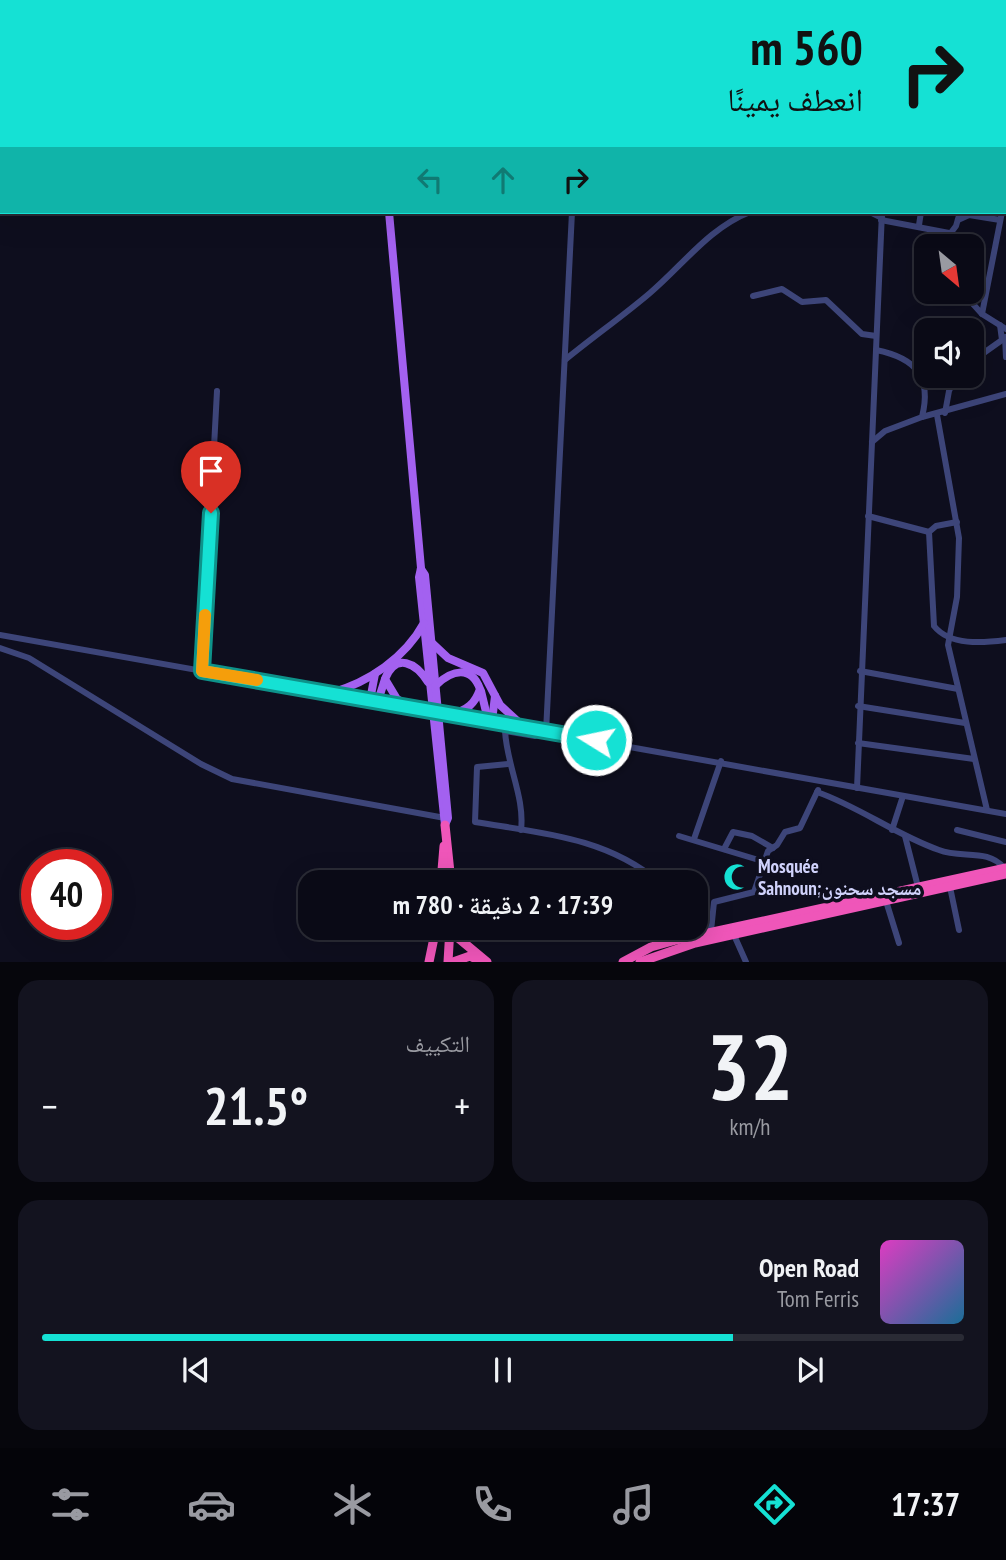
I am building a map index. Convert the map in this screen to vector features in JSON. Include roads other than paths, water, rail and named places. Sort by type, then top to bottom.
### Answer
[{"type":"highway","points":[[442,870],[445,823]]},
{"type":"highway","points":[[445,823],[450,870]]},
{"type":"highway","points":[[623,961],[651,947],[887,901],[950,887],[1005,870]]},
{"type":"highway","points":[[640,961],[714,934],[734,934],[918,887],[1005,870]]},
{"type":"highway","points":[[429,961],[433,940]]},
{"type":"highway","points":[[451,940],[450,961],[470,956],[484,961]]},
{"type":"highway","points":[[460,940],[484,961]]},
{"type":"main road","points":[[389,214],[424,623],[433,684],[445,823]]},
{"type":"main road","points":[[421,568],[425,575],[433,684]]},
{"type":"main road","points":[[331,693],[354,687],[375,674],[414,643],[424,623]]},
{"type":"main road","points":[[432,643],[448,658],[483,673],[508,715],[524,727]]},
{"type":"main road","points":[[374,701],[391,669],[409,663],[415,665],[433,684]]},
{"type":"main road","points":[[433,684],[446,675],[464,671],[471,675],[481,689],[490,720]]},
{"type":"main road","points":[[374,701],[375,674]]},
{"type":"main road","points":[[385,679],[397,699],[410,707]]},
{"type":"main road","points":[[452,713],[471,706],[481,689]]},
{"type":"main road","points":[[490,720],[495,694]]},
{"type":"street","points":[[1006,5],[1006,36]]},
{"type":"street","points":[[546,732],[572,214]]},
{"type":"street","points":[[565,360],[651,292],[666,275],[733,217],[743,214]]},
{"type":"street","points":[[919,225],[921,214]]},
{"type":"street","points":[[857,788],[860,671],[882,217],[949,233],[960,214]]},
{"type":"street","points":[[982,314],[1002,214]]},
{"type":"street","points":[[958,220],[969,215],[1000,220]]},
{"type":"street","points":[[753,296],[782,289],[802,302],[826,300],[862,334],[876,336]]},
{"type":"street","points":[[973,304],[982,314],[1003,327],[1006,357]]},
{"type":"street","points":[[984,353],[1004,338]]},
{"type":"street","points":[[876,350],[892,354],[923,375],[922,418]]},
{"type":"street","points":[[945,413],[950,388]]},
{"type":"street","points":[[202,671],[217,391]]},
{"type":"street","points":[[872,442],[886,431],[922,418],[1006,394]]},
{"type":"street","points":[[937,415],[957,522],[957,597],[949,638],[951,668],[987,810]]},
{"type":"street","points":[[868,516],[929,532]]},
{"type":"street","points":[[929,532],[936,526],[957,522]]},
{"type":"street","points":[[929,532],[933,622],[938,631],[949,638],[979,642],[1006,640]]},
{"type":"street","points":[[0,635],[452,713],[1006,814]]},
{"type":"street","points":[[13,650],[16,638]]},
{"type":"street","points":[[0,648],[13,650],[201,764],[232,779],[445,823]]},
{"type":"street","points":[[860,671],[958,689]]},
{"type":"street","points":[[859,706],[965,723]]},
{"type":"street","points":[[521,830],[521,804],[508,764],[506,730],[535,736],[546,732]]},
{"type":"street","points":[[858,743],[974,759]]},
{"type":"street","points":[[694,839],[721,761]]},
{"type":"street","points":[[508,764],[477,767],[473,819],[475,822],[601,846],[623,856],[642,870]]},
{"type":"street","points":[[714,934],[714,902],[754,892],[762,861],[785,832],[800,828],[822,782]]},
{"type":"street","points":[[817,792],[844,802],[892,830],[941,851],[991,857],[1005,870]]},
{"type":"street","points":[[892,830],[903,796]]},
{"type":"street","points":[[957,830],[1006,842]]},
{"type":"street","points":[[724,849],[733,832],[752,836],[773,848]]},
{"type":"street","points":[[679,836],[762,861]]},
{"type":"street","points":[[905,836],[918,887]]},
{"type":"street","points":[[950,887],[959,930]]},
{"type":"street","points":[[887,901],[899,943]]},
{"type":"street","points":[[708,928],[714,934]]},
{"type":"street","points":[[734,934],[746,961]]},
{"type":"place","name":"Mosquée Sahnoun;مسجد سحنون","points":[[737,877]]}]
